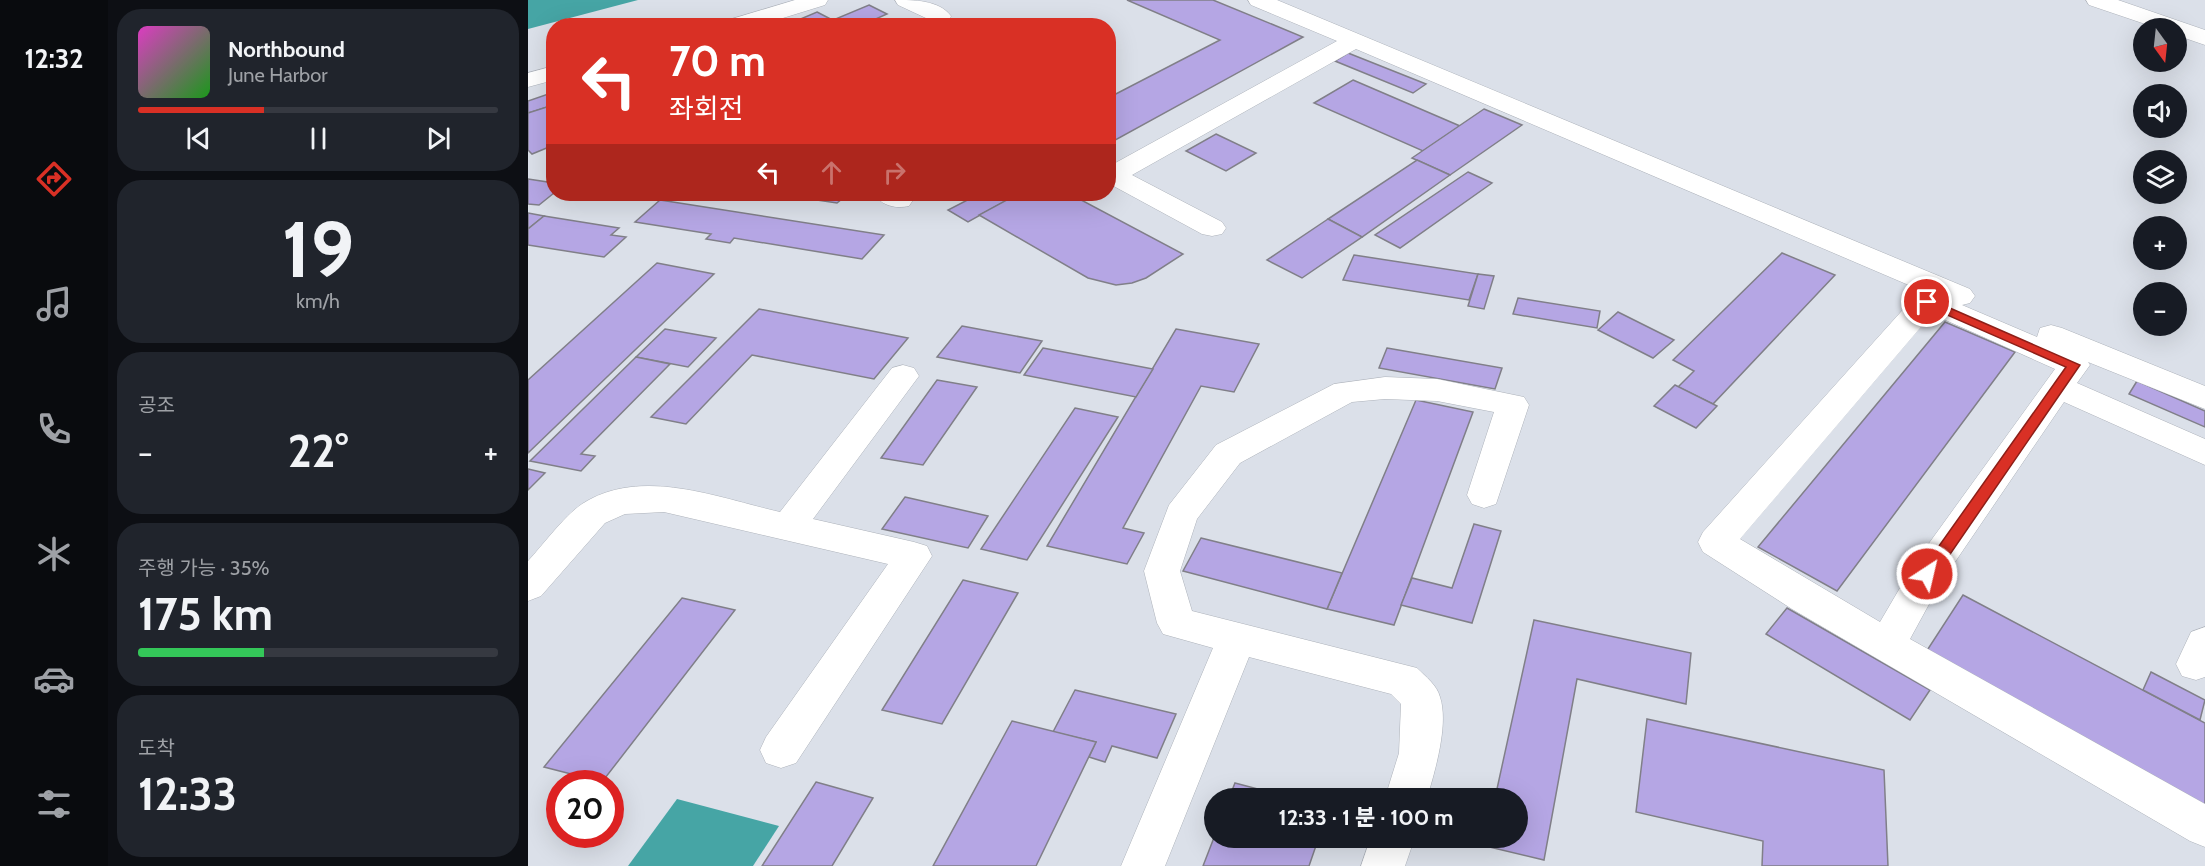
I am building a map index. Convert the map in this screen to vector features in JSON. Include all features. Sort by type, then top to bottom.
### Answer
[{"type":"street","points":[[759,18],[817,0]]},
{"type":"street","points":[[906,0],[940,16],[939,18]]},
{"type":"street","points":[[1259,0],[2205,398]]},
{"type":"street","points":[[2097,0],[2205,38]]},
{"type":"street","points":[[1116,173],[1354,41]]},
{"type":"street","points":[[528,80],[546,75]]},
{"type":"street","points":[[1116,177],[1212,228]]},
{"type":"street","points":[[1887,645],[1927,574],[2074,365],[1927,302],[1716,542],[1805,598],[1887,645],[2205,827]]},
{"type":"street","points":[[788,527],[903,376]]},
{"type":"street","points":[[2058,387],[2205,453]]},
{"type":"street","points":[[1409,788],[1420,753],[1421,698],[1403,680],[1176,623],[1162,571],[1182,514],[1228,454],[1345,392],[1385,388],[1437,390],[1513,405],[1484,495]]},
{"type":"street","points":[[528,586],[593,514],[620,501],[664,499],[914,556],[781,750]]},
{"type":"street","points":[[1143,866],[1237,639]]},
{"type":"street","points":[[1383,866],[1389,848]]},
{"type":"water","points":[[528,0],[638,0],[570,18],[546,18],[546,24],[528,29]]},
{"type":"water","points":[[677,799],[779,826],[753,866],[628,866]]},
{"type":"building","points":[[1127,0],[1213,0],[1303,37],[1116,140],[1116,94],[1220,40]]},
{"type":"building","points":[[869,5],[887,14],[878,18],[838,18]]},
{"type":"building","points":[[817,12],[829,18],[803,18]]},
{"type":"building","points":[[1348,53],[1426,84],[1413,93],[1335,61]]},
{"type":"building","points":[[1353,80],[1460,126],[1423,151],[1314,103]]},
{"type":"building","points":[[546,95],[546,107],[528,113],[528,101]]},
{"type":"building","points":[[546,107],[546,148],[532,154],[528,150],[528,113]]},
{"type":"building","points":[[1484,109],[1522,125],[1450,175],[1412,158]]},
{"type":"building","points":[[1216,134],[1256,153],[1226,171],[1186,151]]},
{"type":"building","points":[[1417,160],[1450,175],[1362,237],[1328,219]]},
{"type":"building","points":[[1468,172],[1492,183],[1400,248],[1375,235]]},
{"type":"building","points":[[528,179],[546,182],[546,199],[539,205],[528,204]]},
{"type":"building","points":[[659,201],[666,201],[884,235],[862,259],[734,238],[730,243],[706,239],[711,234],[635,222]]},
{"type":"building","points":[[965,201],[1006,201],[968,222],[948,210]]},
{"type":"building","points":[[1005,201],[1083,201],[1183,254],[1146,278],[1116,285],[1088,278],[979,215]]},
{"type":"building","points":[[528,213],[544,216],[528,229]]},
{"type":"building","points":[[544,216],[619,228],[611,235],[626,237],[604,257],[528,245],[528,229]]},
{"type":"building","points":[[1328,219],[1362,237],[1302,278],[1267,260]]},
{"type":"building","points":[[1782,253],[1835,275],[1713,404],[1678,387],[1694,371],[1673,360]]},
{"type":"building","points":[[1354,255],[1478,274],[1469,300],[1343,280]]},
{"type":"building","points":[[657,263],[714,274],[528,453],[528,380]]},
{"type":"building","points":[[1478,274],[1494,276],[1484,309],[1468,306]]},
{"type":"building","points":[[1518,298],[1600,311],[1597,328],[1513,314]]},
{"type":"building","points":[[759,309],[908,338],[874,379],[752,355],[686,424],[651,417]]},
{"type":"building","points":[[1618,312],[1674,340],[1653,358],[1598,330]]},
{"type":"building","points":[[1945,322],[2015,352],[1837,591],[1758,547]]},
{"type":"building","points":[[962,326],[1042,341],[1020,373],[937,357]]},
{"type":"building","points":[[665,329],[716,338],[688,367],[636,357]]},
{"type":"building","points":[[1176,329],[1259,344],[1234,392],[1201,386],[1123,528],[1144,533],[1127,564],[1047,546]]},
{"type":"building","points":[[1043,348],[1153,369],[1136,397],[1024,375]]},
{"type":"building","points":[[1387,348],[1502,368],[1495,389],[1379,368]]},
{"type":"building","points":[[636,357],[670,364],[581,454],[595,456],[581,471],[530,461]]},
{"type":"building","points":[[937,380],[977,387],[923,465],[881,458]]},
{"type":"building","points":[[2137,381],[2205,411],[2205,427],[2129,394]]},
{"type":"building","points":[[1675,385],[1717,406],[1696,428],[1654,406]]},
{"type":"building","points":[[1416,400],[1473,412],[1394,625],[1327,609]]},
{"type":"building","points":[[1075,408],[1118,417],[1027,560],[981,549]]},
{"type":"building","points":[[528,469],[545,473],[528,490]]},
{"type":"building","points":[[905,497],[988,516],[968,548],[882,529]]},
{"type":"building","points":[[1474,524],[1501,531],[1472,623],[1401,605],[1412,578],[1452,588]]},
{"type":"building","points":[[1201,538],[1342,573],[1327,609],[1183,571]]},
{"type":"building","points":[[963,580],[1018,593],[942,724],[882,710]]},
{"type":"building","points":[[1963,595],[2205,723],[2205,807],[1926,652]]},
{"type":"building","points":[[682,598],[735,610],[611,770],[556,770],[544,767]]},
{"type":"building","points":[[1787,608],[1930,690],[1910,720],[1766,634]]},
{"type":"building","points":[[1534,620],[1691,653],[1686,704],[1577,679],[1544,860],[1493,848],[1528,848],[1528,788],[1497,788]]},
{"type":"building","points":[[2151,672],[2205,700],[2200,720],[2143,690]]},
{"type":"building","points":[[1075,690],[1176,714],[1157,758],[1112,746],[1105,762],[1089,757],[1096,742],[1053,732]]},
{"type":"building","points":[[1647,719],[1884,770],[1888,866],[1762,866],[1763,841],[1636,812]]},
{"type":"building","points":[[1012,721],[1096,742],[1036,866],[933,866]]},
{"type":"building","points":[[816,782],[873,798],[832,866],[762,866]]},
{"type":"building","points":[[1235,783],[1254,788],[1233,788]]},
{"type":"building","points":[[1210,848],[1315,848],[1309,866],[1203,866]]},
{"type":"route","points":[[1927,302],[2074,365],[1927,574]]}]
